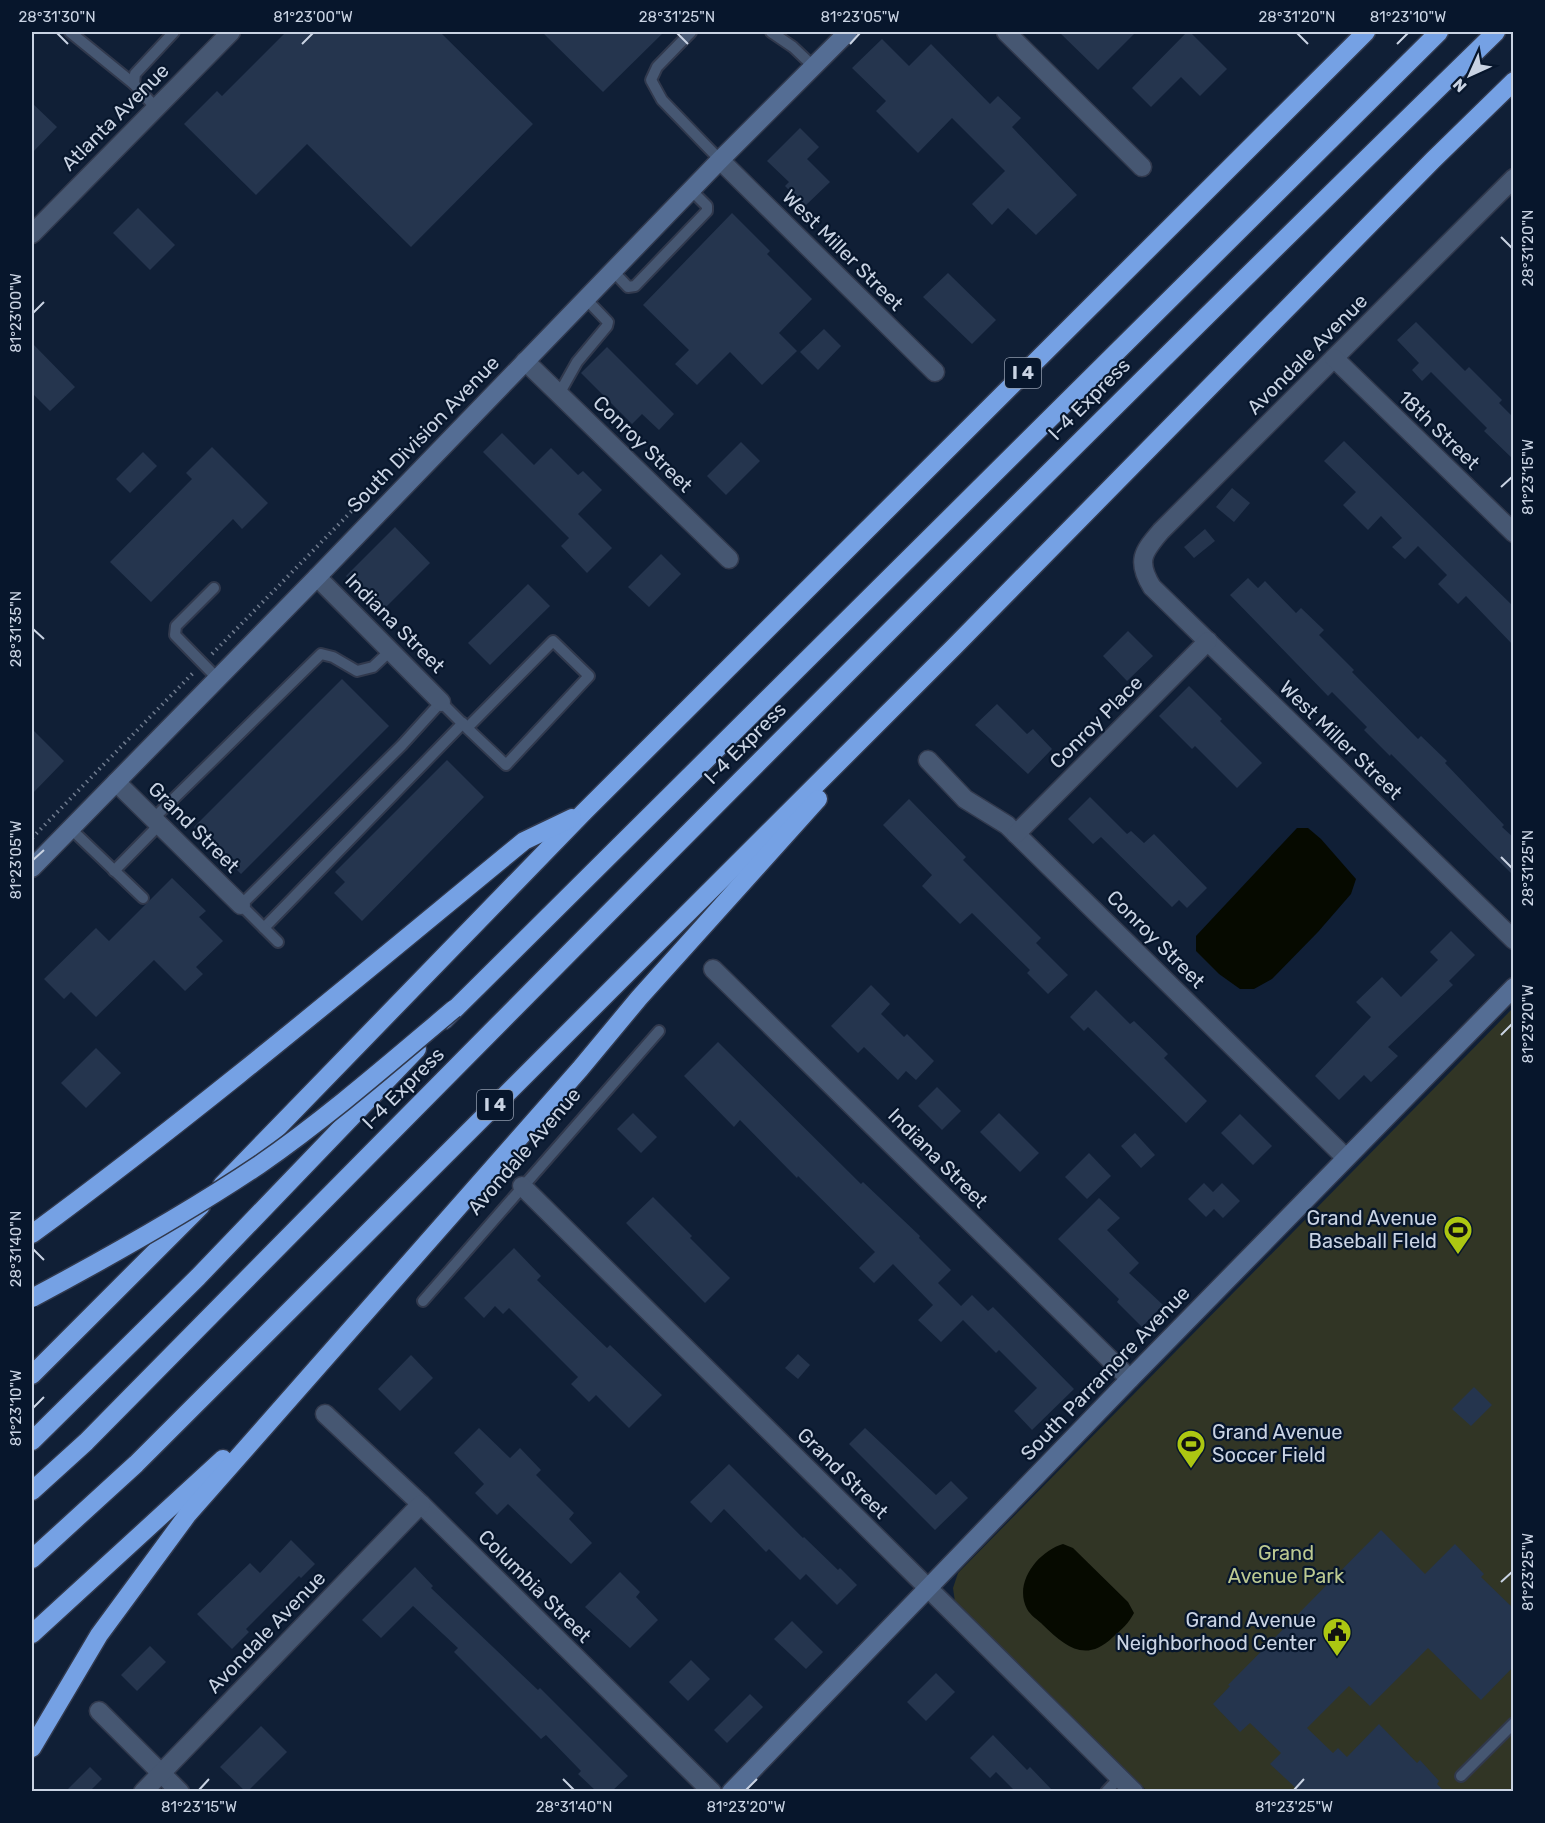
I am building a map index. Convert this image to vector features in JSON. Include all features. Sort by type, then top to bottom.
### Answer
[{"type":"highway","name":"I 4","points":[[32,1375],[176,1232],[584,812],[1366,32]]},
{"type":"highway","name":"I-4 Express","points":[[32,1442],[198,1277],[454,1009],[1439,32]]},
{"type":"highway","name":"I-4 Express","points":[[32,1491],[94,1434],[596,925],[1030,490],[1496,32]]},
{"type":"highway","name":"I 4","points":[[32,1559],[136,1464],[954,647],[1424,168],[1514,81]]},
{"type":"highway","points":[[32,1748],[99,1635],[181,1523],[572,1078],[639,998],[954,647]]},
{"type":"highway","points":[[32,1234],[263,1056],[524,841],[584,812]]},
{"type":"highway","points":[[32,1298],[105,1259],[259,1164],[358,1090],[454,1009]]},
{"type":"highway","points":[[32,1634],[292,1395]]},
{"type":"street","name":"Atlanta Avenue","points":[[32,234],[231,32]]},
{"type":"street","name":"South Division Avenue","points":[[32,868],[720,160],[848,32]]},
{"type":"street","points":[[1006,32],[1142,167]]},
{"type":"street","name":"West Miller Street","points":[[720,160],[935,372]]},
{"type":"street","name":"Avondale Avenue","points":[[1143,568],[1143,554],[1161,531],[1514,177]]},
{"type":"street","name":"18th Street","points":[[1334,358],[1514,533]]},
{"type":"street","name":"Conroy Street","points":[[525,361],[729,559]]},
{"type":"street","name":"West Miller Street","points":[[1143,568],[1152,587],[1514,940]]},
{"type":"street","name":"Indiana Street","points":[[317,577],[441,702]]},
{"type":"street","name":"Conroy Place","points":[[1016,834],[1208,641]]},
{"type":"street","name":"Conroy Street","points":[[928,760],[965,799],[1007,825],[1346,1158]]},
{"type":"street","name":"Grand Street","points":[[116,782],[241,905]]},
{"type":"street","name":"Indiana Street","points":[[713,969],[1130,1379]]},
{"type":"street","name":"South Parramore Avenue","points":[[731,1791],[1514,987]]},
{"type":"street","name":"Grand Street","points":[[522,1186],[1134,1791]]},
{"type":"street","name":"Columbia Street","points":[[325,1414],[421,1504],[712,1791]]},
{"type":"street","name":"Avondale Avenue","points":[[143,1791],[421,1504]]},
{"type":"street","points":[[99,1711],[180,1791]]},
{"type":"lane","points":[[70,32],[134,84],[156,108]]},
{"type":"lane","points":[[134,84],[135,74],[174,32]]},
{"type":"lane","points":[[691,32],[657,67],[651,80],[662,100],[720,160]]},
{"type":"lane","points":[[771,32],[793,47],[813,66]]},
{"type":"lane","points":[[612,271],[628,288],[635,286],[707,211],[707,206],[691,190]]},
{"type":"lane","points":[[559,394],[577,362],[607,326],[608,322],[586,298]]},
{"type":"lane","points":[[214,588],[176,626],[175,635],[217,678]]},
{"type":"lane","points":[[264,928],[465,725],[552,641],[590,676],[506,765],[465,725],[441,702],[402,745],[241,905],[264,928],[278,942]]},
{"type":"lane","points":[[114,871],[156,822],[321,654],[333,657],[357,671],[373,667],[390,651]]},
{"type":"lane","points":[[70,828],[143,898]]},
{"type":"lane","name":"Avondale Avenue","points":[[423,1301],[659,1031]]},
{"type":"lane","points":[[1461,1776],[1514,1723]]},
{"type":"lane","points":[[1106,1791],[1120,1778]]},
{"type":"path","points":[[32,838],[192,673]]},
{"type":"green space","name":"Grand Avenue Park","points":[[1513,1008],[1513,1791],[1147,1791],[955,1602],[953,1588],[958,1573]]},
{"type":"shaded area","points":[[1297,828],[1308,828],[1321,839],[1356,879],[1351,894],[1272,979],[1254,989],[1240,989],[1219,974],[1196,951],[1196,936]]},
{"type":"shaded area","points":[[1063,1544],[1073,1548],[1128,1602],[1134,1613],[1116,1634],[1103,1645],[1093,1649],[1084,1651],[1076,1649],[1059,1640],[1030,1613],[1024,1599],[1023,1588],[1031,1569],[1045,1553]]},
{"type":"building","points":[[286,32],[440,32],[533,124],[411,247],[307,144],[256,195],[184,124],[217,91],[222,96]]},
{"type":"building","points":[[542,32],[664,32],[603,92]]},
{"type":"building","points":[[1059,32],[1136,32],[1098,70]]},
{"type":"building","points":[[1187,32],[1190,32],[1227,69],[1200,96],[1181,77],[1151,107],[1132,88]]},
{"type":"building","points":[[882,39],[909,66],[931,44],[990,104],[998,96],[1021,118],[1012,127],[1077,195],[1036,235],[1008,208],[992,225],[972,204],[1005,171],[952,118],[918,153],[876,111],[886,101],[852,68]]},
{"type":"building","points":[[32,103],[57,127],[32,153]]},
{"type":"building","points":[[800,128],[819,147],[807,159],[830,182],[805,206],[785,186],[789,182],[767,161]]},
{"type":"building","points":[[138,208],[175,245],[150,270],[113,233]]},
{"type":"building","points":[[732,213],[770,251],[767,254],[812,299],[779,333],[797,351],[762,385],[730,352],[697,385],[675,364],[689,350],[643,305]]},
{"type":"building","points":[[948,273],[996,320],[972,344],[923,297]]},
{"type":"building","points":[[1416,322],[1465,371],[1469,367],[1502,400],[1499,403],[1514,418],[1514,460],[1484,431],[1487,428],[1431,372],[1422,381],[1412,370],[1419,363],[1397,340]]},
{"type":"building","points":[[824,329],[841,346],[818,370],[800,352]]},
{"type":"building","points":[[32,343],[75,387],[50,411],[32,393]]},
{"type":"building","points":[[607,347],[674,414],[659,430],[642,414],[632,424],[581,373]]},
{"type":"building","points":[[502,433],[534,465],[551,448],[578,475],[583,471],[602,490],[578,514],[612,548],[587,573],[561,546],[569,538],[483,452]]},
{"type":"building","points":[[1344,441],[1514,607],[1514,646],[1466,596],[1458,604],[1438,584],[1447,575],[1418,546],[1405,559],[1392,547],[1402,538],[1381,516],[1368,530],[1343,505],[1356,492],[1324,461]]},
{"type":"building","points":[[741,442],[760,461],[726,495],[707,476]]},
{"type":"building","points":[[212,447],[268,503],[242,529],[233,519],[151,602],[110,562],[192,479],[186,473]]},
{"type":"building","points":[[143,452],[157,466],[130,493],[116,479]]},
{"type":"building","points":[[1232,488],[1250,503],[1234,522],[1216,507]]},
{"type":"building","points":[[395,527],[430,563],[382,611],[346,576]]},
{"type":"building","points":[[1205,529],[1215,541],[1194,558],[1184,547]]},
{"type":"building","points":[[661,554],[681,574],[649,607],[628,587]]},
{"type":"building","points":[[1248,578],[1258,588],[1265,581],[1296,613],[1301,608],[1324,630],[1319,635],[1354,670],[1352,672],[1418,739],[1421,736],[1447,761],[1445,763],[1514,838],[1514,876],[1364,730],[1367,727],[1332,692],[1328,696],[1230,595]]},
{"type":"building","points":[[528,584],[550,606],[490,665],[468,643]]},
{"type":"building","points":[[1128,631],[1153,656],[1127,681],[1103,656]]},
{"type":"building","points":[[342,679],[389,726],[241,874],[194,827]]},
{"type":"building","points":[[1189,686],[1262,763],[1237,788],[1195,746],[1192,749],[1159,716]]},
{"type":"building","points":[[997,704],[1027,734],[1033,729],[1052,749],[1028,774],[975,725]]},
{"type":"building","points":[[32,729],[64,761],[32,794]]},
{"type":"building","points":[[447,760],[484,797],[362,921],[334,893],[345,882],[335,872]]},
{"type":"building","points":[[1090,797],[1127,834],[1131,831],[1144,843],[1154,834],[1207,888],[1187,908],[1179,900],[1172,907],[1101,837],[1093,844],[1068,819]]},
{"type":"building","points":[[909,799],[966,857],[963,860],[1041,938],[1036,943],[1068,975],[1048,994],[1027,973],[1030,970],[972,913],[960,924],[922,886],[932,875],[883,825]]},
{"type":"building","points":[[172,878],[206,911],[199,917],[223,941],[196,967],[203,974],[185,991],[154,960],[96,1017],[71,992],[64,999],[44,979],[96,928],[109,941]]},
{"type":"building","points":[[1451,931],[1475,955],[1449,981],[1453,985],[1388,1047],[1398,1056],[1371,1082],[1364,1075],[1339,1100],[1315,1076],[1371,1017],[1356,1002],[1382,977],[1401,997],[1438,960],[1430,952]]},
{"type":"building","points":[[871,985],[890,1004],[881,1014],[904,1037],[907,1034],[934,1061],[916,1080],[906,1071],[898,1080],[864,1047],[858,1053],[831,1026]]},
{"type":"building","points":[[1096,990],[1130,1024],[1134,1021],[1168,1054],[1164,1058],[1207,1101],[1186,1123],[1088,1027],[1084,1031],[1070,1017]]},
{"type":"building","points":[[718,1042],[861,1184],[863,1182],[920,1236],[919,1238],[951,1270],[938,1283],[961,1306],[972,1295],[988,1311],[993,1307],[1074,1389],[1032,1430],[1014,1411],[1037,1388],[999,1350],[996,1353],[963,1320],[941,1342],[918,1320],[933,1305],[893,1264],[874,1283],[859,1268],[875,1252],[740,1120],[734,1127],[684,1076]]},
{"type":"building","points":[[96,1048],[121,1073],[86,1108],[61,1083]]},
{"type":"building","points":[[937,1087],[961,1111],[942,1130],[918,1106]]},
{"type":"building","points":[[633,1113],[657,1137],[641,1153],[617,1129]]},
{"type":"building","points":[[999,1113],[1039,1153],[1020,1172],[980,1132]]},
{"type":"building","points":[[1240,1114],[1272,1146],[1253,1165],[1221,1133]]},
{"type":"building","points":[[1135,1133],[1155,1155],[1141,1168],[1121,1146]]},
{"type":"building","points":[[1089,1153],[1111,1176],[1087,1199],[1065,1177]]},
{"type":"building","points":[[1204,1183],[1213,1192],[1222,1183],[1240,1201],[1223,1218],[1214,1209],[1206,1217],[1188,1199]]},
{"type":"building","points":[[653,1197],[730,1278],[705,1303],[626,1223]]},
{"type":"building","points":[[1099,1198],[1120,1218],[1107,1230],[1139,1263],[1129,1273],[1163,1305],[1142,1327],[1117,1302],[1119,1299],[1058,1239]]},
{"type":"building","points":[[514,1248],[541,1276],[537,1280],[607,1348],[610,1345],[662,1395],[629,1428],[596,1395],[589,1402],[571,1384],[578,1377],[509,1308],[503,1314],[495,1306],[484,1318],[464,1298]]},
{"type":"building","points":[[798,1354],[810,1365],[798,1379],[785,1368]]},
{"type":"building","points":[[411,1355],[433,1378],[400,1411],[378,1389]]},
{"type":"building","points":[[1474,1387],[1492,1405],[1471,1426],[1452,1409]]},
{"type":"building","points":[[479,1428],[510,1458],[520,1448],[541,1470],[536,1475],[574,1513],[569,1519],[592,1543],[571,1564],[508,1504],[497,1515],[475,1493],[484,1484],[454,1453]]},
{"type":"building","points":[[865,1428],[936,1495],[951,1481],[968,1498],[935,1530],[849,1444]]},
{"type":"building","points":[[729,1464],[803,1538],[857,1585],[837,1605],[806,1574],[800,1580],[769,1549],[766,1552],[724,1509],[711,1523],[690,1502]]},
{"type":"building","name":"Grand Avenue Neighborhood Center","points":[[1381,1530],[1425,1574],[1455,1544],[1484,1574],[1481,1577],[1514,1609],[1514,1666],[1481,1700],[1428,1648],[1370,1706],[1349,1686],[1307,1728],[1333,1753],[1338,1748],[1347,1757],[1379,1724],[1417,1763],[1420,1760],[1439,1781],[1437,1784],[1444,1791],[1299,1791],[1270,1764],[1281,1753],[1250,1723],[1240,1732],[1213,1704],[1230,1686],[1228,1685]]},
{"type":"building","points":[[291,1540],[315,1564],[301,1578],[299,1576],[246,1629],[249,1632],[232,1649],[197,1614],[250,1563],[260,1573]]},
{"type":"building","points":[[415,1567],[433,1586],[431,1588],[538,1690],[540,1688],[628,1776],[612,1791],[596,1791],[578,1774],[581,1771],[546,1735],[541,1739],[454,1652],[458,1648],[413,1606],[381,1638],[362,1620]]},
{"type":"building","points":[[620,1572],[640,1592],[636,1597],[658,1620],[630,1648],[585,1607]]},
{"type":"building","points":[[792,1621],[823,1652],[806,1669],[774,1639]]},
{"type":"building","points":[[150,1646],[166,1662],[137,1691],[121,1675]]},
{"type":"building","points":[[691,1660],[710,1679],[688,1701],[669,1682]]},
{"type":"building","points":[[936,1673],[955,1692],[926,1721],[907,1702]]},
{"type":"building","points":[[750,1694],[763,1707],[727,1743],[714,1730]]},
{"type":"building","points":[[261,1726],[287,1752],[248,1791],[245,1791],[220,1767]]},
{"type":"building","points":[[993,1735],[1027,1770],[1030,1767],[1053,1791],[1015,1791],[996,1772],[990,1778],[970,1758]]},
{"type":"building","points":[[90,1767],[102,1779],[90,1791],[66,1791]]},
{"type":"place","name":"Grand Avenue Baseball FIeld","points":[[1458,1256]]},
{"type":"place","name":"Grand Avenue Soccer Field","points":[[1191,1470]]},
{"type":"place","name":"Grand Avenue Neighborhood Center","points":[[1337,1658]]}]
